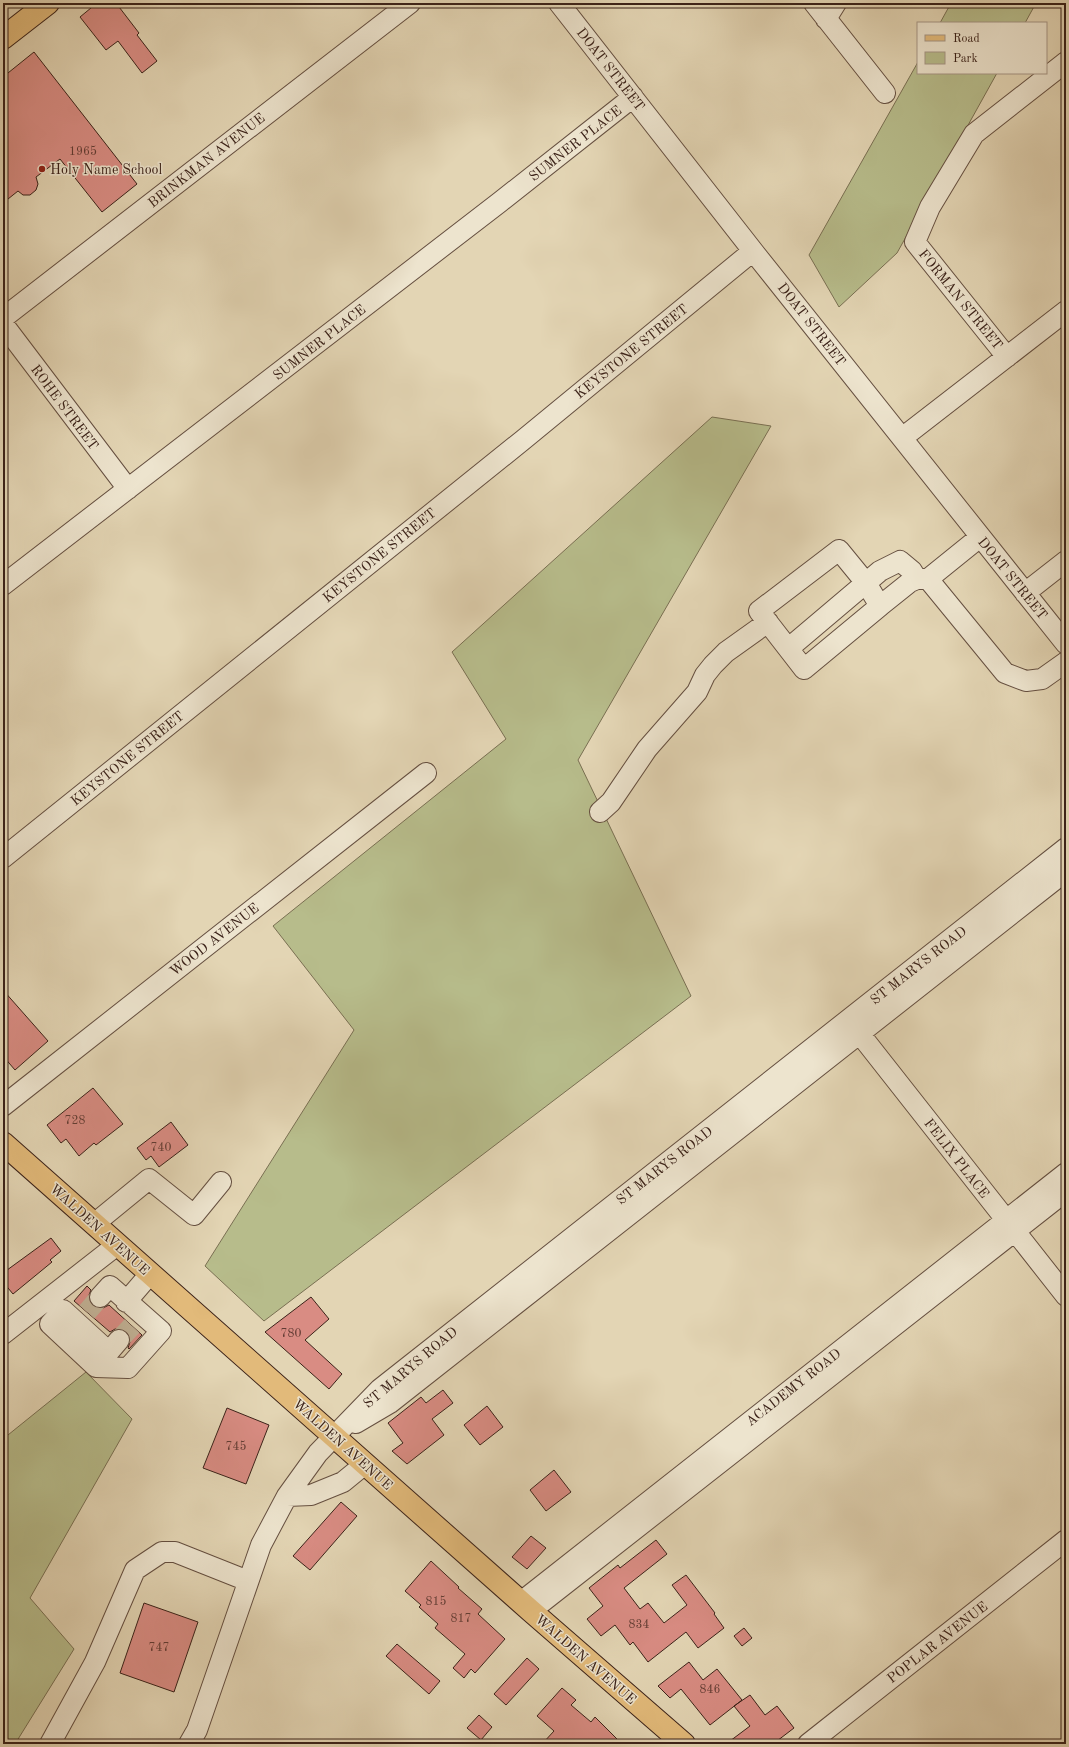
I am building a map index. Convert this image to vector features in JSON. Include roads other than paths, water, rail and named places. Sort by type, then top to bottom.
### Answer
[{"type":"main road","points":[[5,33],[48,3]]},
{"type":"main road","name":"WALDEN AVENUE","points":[[3,1143],[684,1744]]},
{"type":"street","name":"BRINKMAN AVENUE","points":[[3,318],[410,3]]},
{"type":"street","name":"DOAT STREET","points":[[559,3],[753,251],[1066,644]]},
{"type":"street","points":[[814,3],[831,11],[885,93]]},
{"type":"street","name":"FORMAN STREET","points":[[1007,357],[915,242],[930,207],[974,134],[1066,62]]},
{"type":"street","name":"SUMNER PLACE","points":[[3,585],[633,98]]},
{"type":"street","name":"KEYSTONE STREET","points":[[3,858],[522,440],[753,251]]},
{"type":"street","points":[[902,438],[1066,311]]},
{"type":"street","name":"ROHE STREET","points":[[3,324],[128,489]]},
{"type":"street","points":[[880,606],[866,583],[840,550],[759,611],[804,669],[910,582],[923,579],[980,537]]},
{"type":"street","points":[[789,648],[880,570],[900,561],[923,579],[1005,673],[1026,681],[1042,679],[1060,666]]},
{"type":"street","points":[[1025,593],[1066,561]]},
{"type":"street","points":[[600,812],[611,802],[647,749],[697,692],[712,665],[732,647],[768,622]]},
{"type":"street","name":"WOOD AVENUE","points":[[3,1106],[426,773]]},
{"type":"street","name":"ST MARYS ROAD","points":[[189,1744],[197,1730],[261,1545],[287,1496],[318,1453],[334,1436],[390,1403],[518,1292],[984,924],[1066,848]]},
{"type":"street","name":"ST MARYS ROAD","points":[[984,924],[1066,871]]},
{"type":"street","name":"FELIX PLACE","points":[[854,1027],[1066,1296]]},
{"type":"street","name":"ACADEMY ROAD","points":[[526,1606],[1010,1225],[1066,1173]]},
{"type":"street","points":[[94,1224],[149,1179],[194,1214],[221,1182]]},
{"type":"street","name":"ACADEMY ROAD","points":[[1010,1225],[1066,1190]]},
{"type":"street","points":[[3,1334],[117,1245]]},
{"type":"street","points":[[126,1302],[150,1274]]},
{"type":"street","points":[[96,1367],[128,1368],[161,1331],[137,1320],[126,1302],[110,1286],[100,1297]]},
{"type":"street","points":[[37,1307],[50,1324],[63,1310],[77,1325],[96,1367]]},
{"type":"street","points":[[86,1344],[114,1346],[96,1367]]},
{"type":"street","name":"ACADEMY ROAD","points":[[526,1606],[548,1580],[712,1459]]},
{"type":"street","points":[[287,1496],[311,1495],[343,1482],[365,1464]]},
{"type":"street","name":"POPLAR AVENUE","points":[[808,1744],[1066,1540]]},
{"type":"street","points":[[50,1744],[95,1662],[135,1570],[162,1552],[175,1552],[248,1581]]},
{"type":"tunnel","points":[[87,1312],[100,1297]]},
{"type":"tunnel","points":[[119,1340],[132,1326]]},
{"type":"place","name":"Holy Name School","points":[[42,169]]}]
